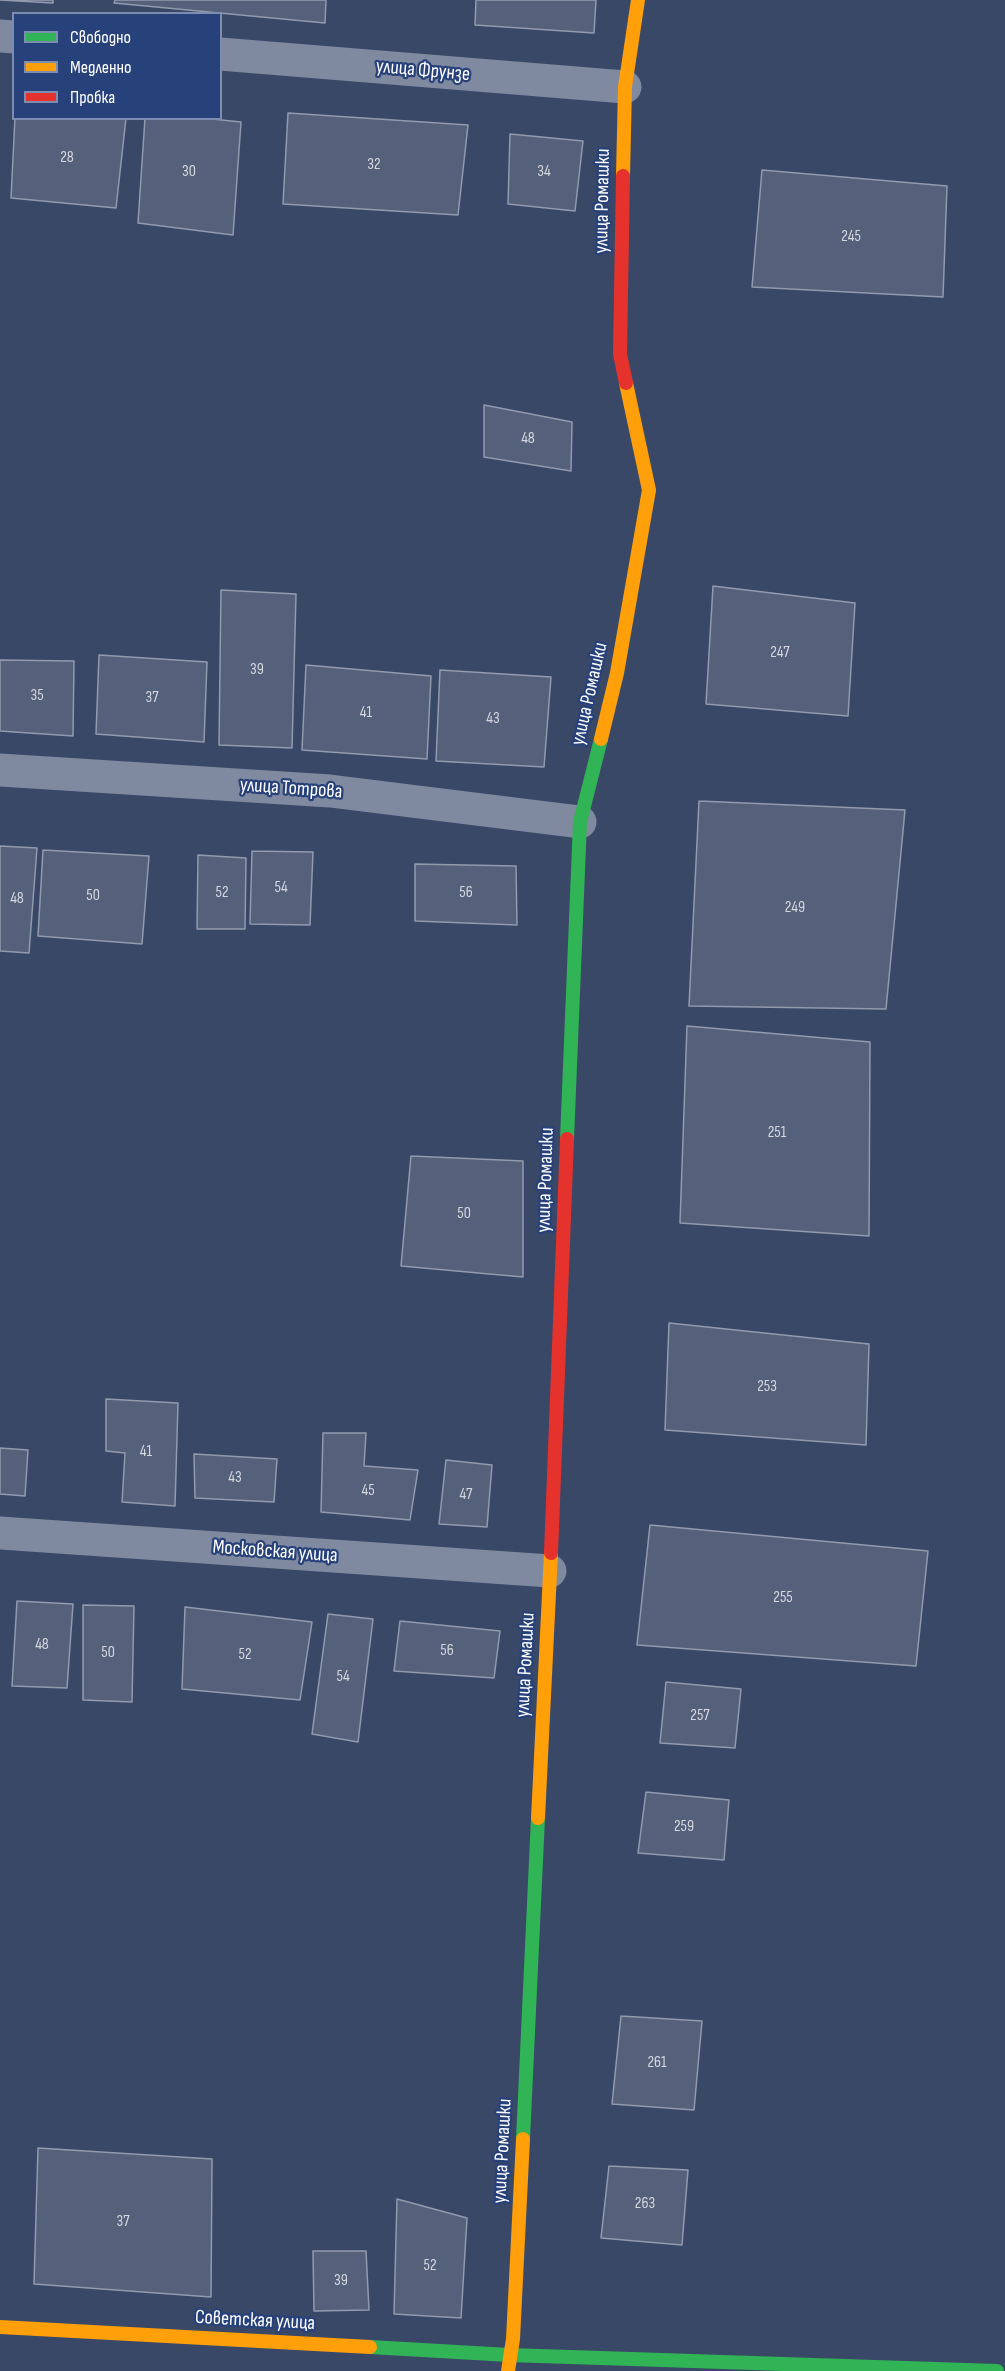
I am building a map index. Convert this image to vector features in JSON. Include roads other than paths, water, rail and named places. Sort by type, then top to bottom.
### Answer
[{"type":"street","name":"улица Ромашки","points":[[508,2371],[513,2339],[550,1572],[580,822],[617,673],[649,490],[620,354],[625,87],[638,0]]},
{"type":"street","name":"улица Фрунзе","points":[[222,54],[625,87]]},
{"type":"street","name":"улица Тотрова","points":[[0,770],[330,791],[580,822]]},
{"type":"street","name":"Московская улица","points":[[0,1533],[550,1572]]},
{"type":"street","name":"Советская улица","points":[[0,2327],[509,2355],[997,2371]]}]
